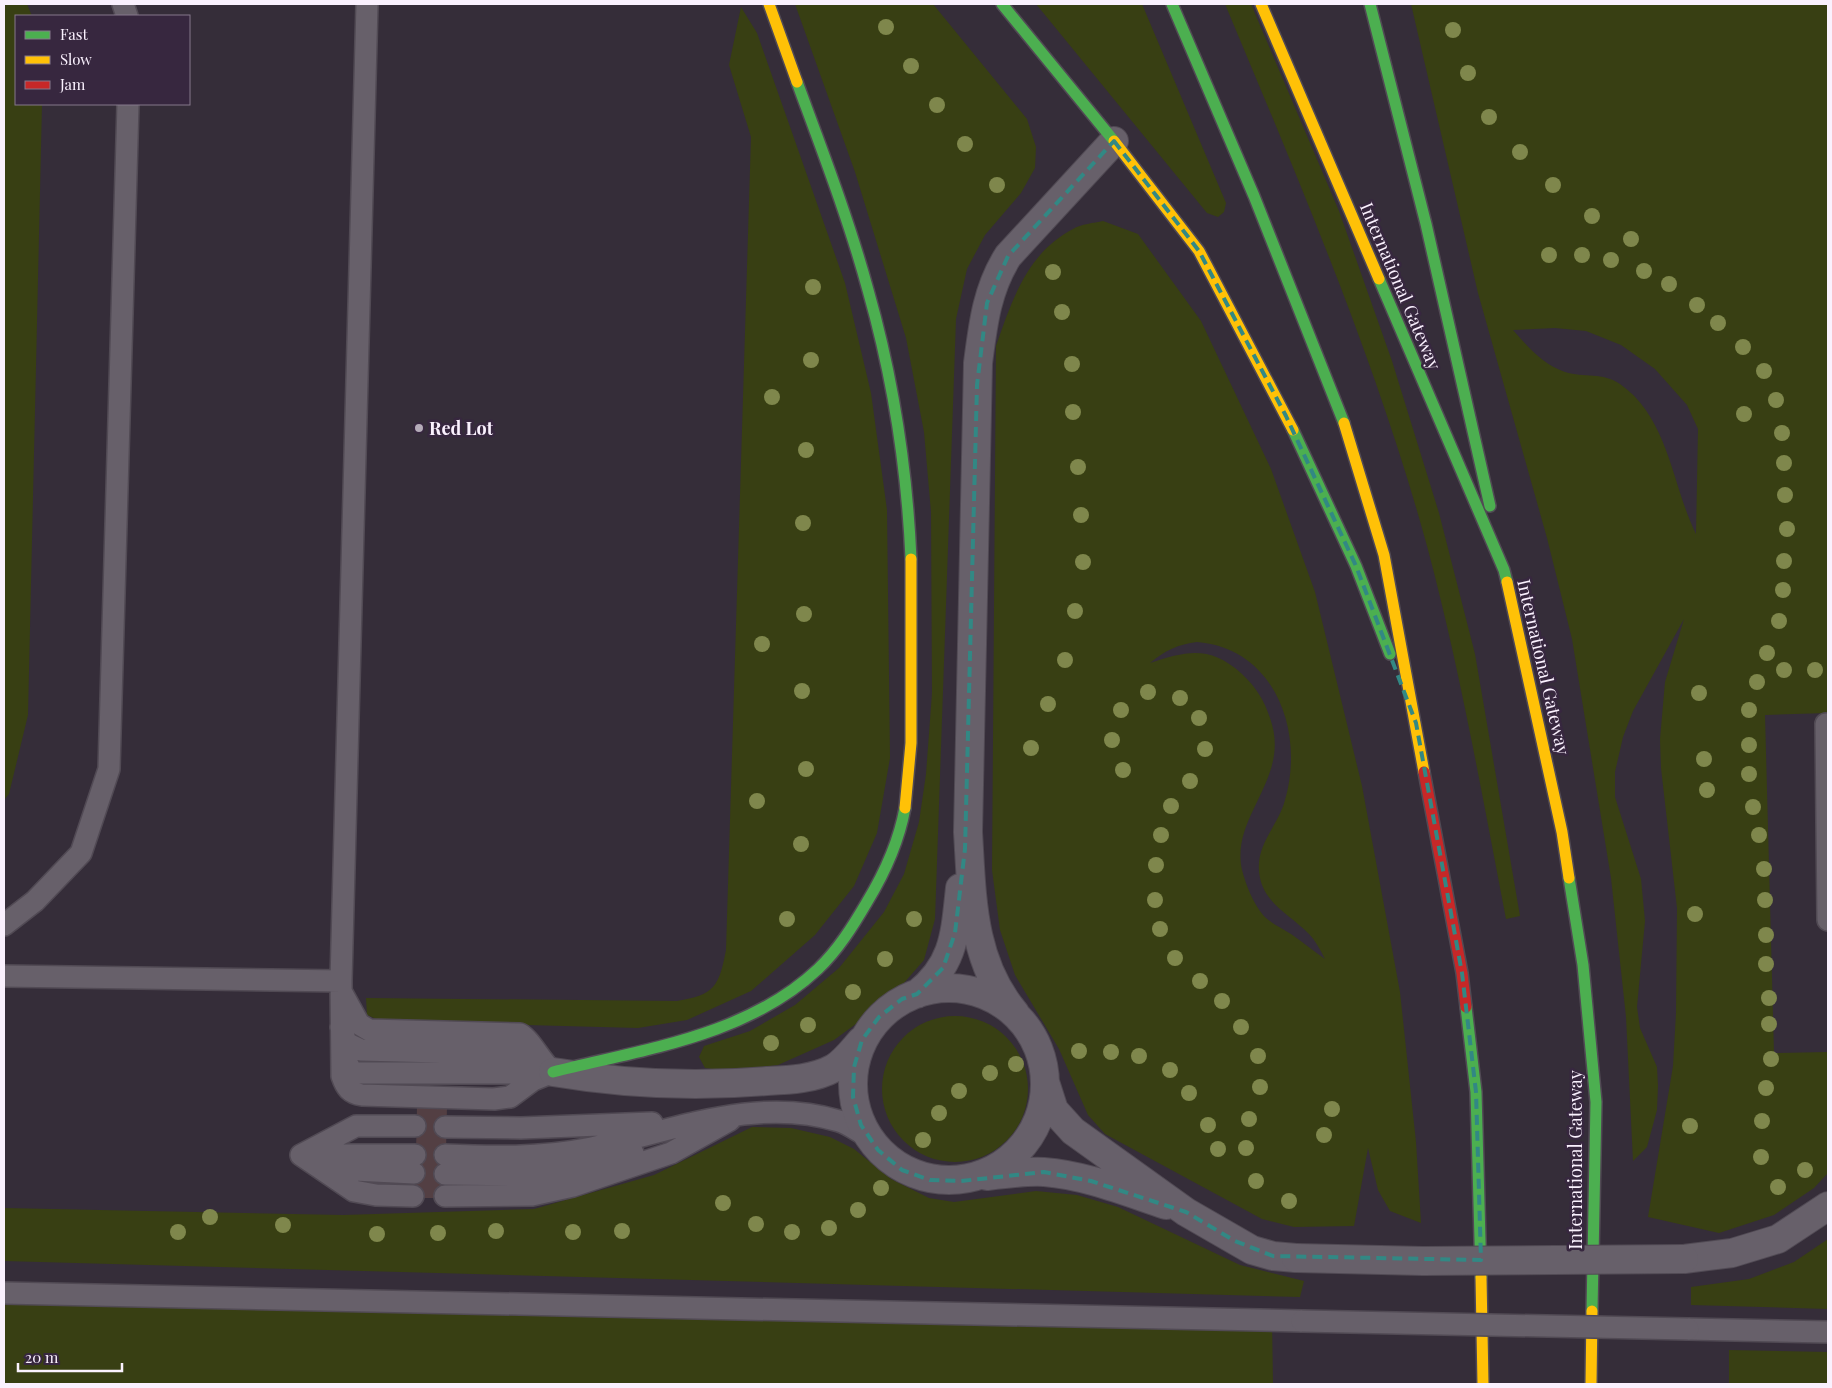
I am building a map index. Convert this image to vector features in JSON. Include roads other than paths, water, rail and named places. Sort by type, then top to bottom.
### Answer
[{"type":"main road","points":[[547,1066],[713,1031],[742,1020],[795,988],[821,967],[857,917],[877,884],[892,852],[904,813],[911,772],[911,563],[907,498],[894,399],[871,298],[826,161],[769,4]]},
{"type":"main road","points":[[1002,4],[1114,141],[1199,251],[1286,416],[1356,566],[1416,723]]},
{"type":"main road","points":[[1172,4],[1254,196],[1339,407],[1384,555],[1462,973],[1476,1092],[1480,1174],[1483,1384]]},
{"type":"main road","name":"International Gateway","points":[[1261,4],[1504,570],[1562,832],[1583,965],[1596,1102],[1590,1384]]},
{"type":"main road","points":[[1370,4],[1426,224],[1504,570]]},
{"type":"street","points":[[862,1040],[854,1067],[853,1097],[861,1125],[878,1150],[902,1170],[930,1180],[961,1181],[991,1172],[1016,1155],[1035,1130],[1045,1100],[1044,1068],[1034,1038],[995,986],[979,946],[971,889],[968,832],[977,384],[987,303],[998,272],[1008,256],[1114,141]]},
{"type":"street","points":[[917,994],[943,968],[950,951],[955,933],[968,832]]},
{"type":"street","points":[[547,1066],[605,1081],[732,1084],[791,1080],[808,1077],[843,1062],[879,1017],[902,999],[928,989],[957,987],[988,995],[1015,1013]]},
{"type":"street","points":[[1045,1080],[1054,1110],[1073,1131],[1186,1212],[1252,1250],[1273,1256],[1423,1261],[1684,1259],[1732,1253],[1778,1239],[1828,1206]]},
{"type":"street","points":[[971,1178],[1023,1172],[1065,1175],[1091,1180],[1186,1212]]},
{"type":"lane","points":[[367,4],[341,986],[342,1076],[346,1086],[352,1093],[362,1095],[510,1097],[533,1080],[547,1066]]},
{"type":"lane","points":[[4,925],[35,901],[81,853],[109,769],[128,105]]},
{"type":"lane","points":[[1826,724],[1828,920]]},
{"type":"lane","points":[[4,976],[341,986]]},
{"type":"lane","points":[[341,986],[359,1024],[370,1030],[517,1033],[525,1037],[547,1066]]},
{"type":"lane","points":[[341,1027],[346,1043],[361,1050],[526,1054],[547,1066]]},
{"type":"lane","points":[[445,1127],[521,1128],[630,1125],[780,1112],[814,1115],[841,1121],[869,1137]]},
{"type":"lane","points":[[445,1164],[583,1149],[702,1119],[739,1115]]},
{"type":"lane","points":[[445,1196],[532,1195],[573,1186],[671,1153],[739,1115]]},
{"type":"lane","points":[[301,1155],[356,1126],[415,1126]]},
{"type":"lane","points":[[301,1155],[415,1164]]},
{"type":"lane","points":[[301,1155],[354,1191],[376,1195],[413,1196]]},
{"type":"lane","points":[[4,1293],[1828,1332]]},
{"type":"place","name":"Red Lot","points":[[419,428]]}]
